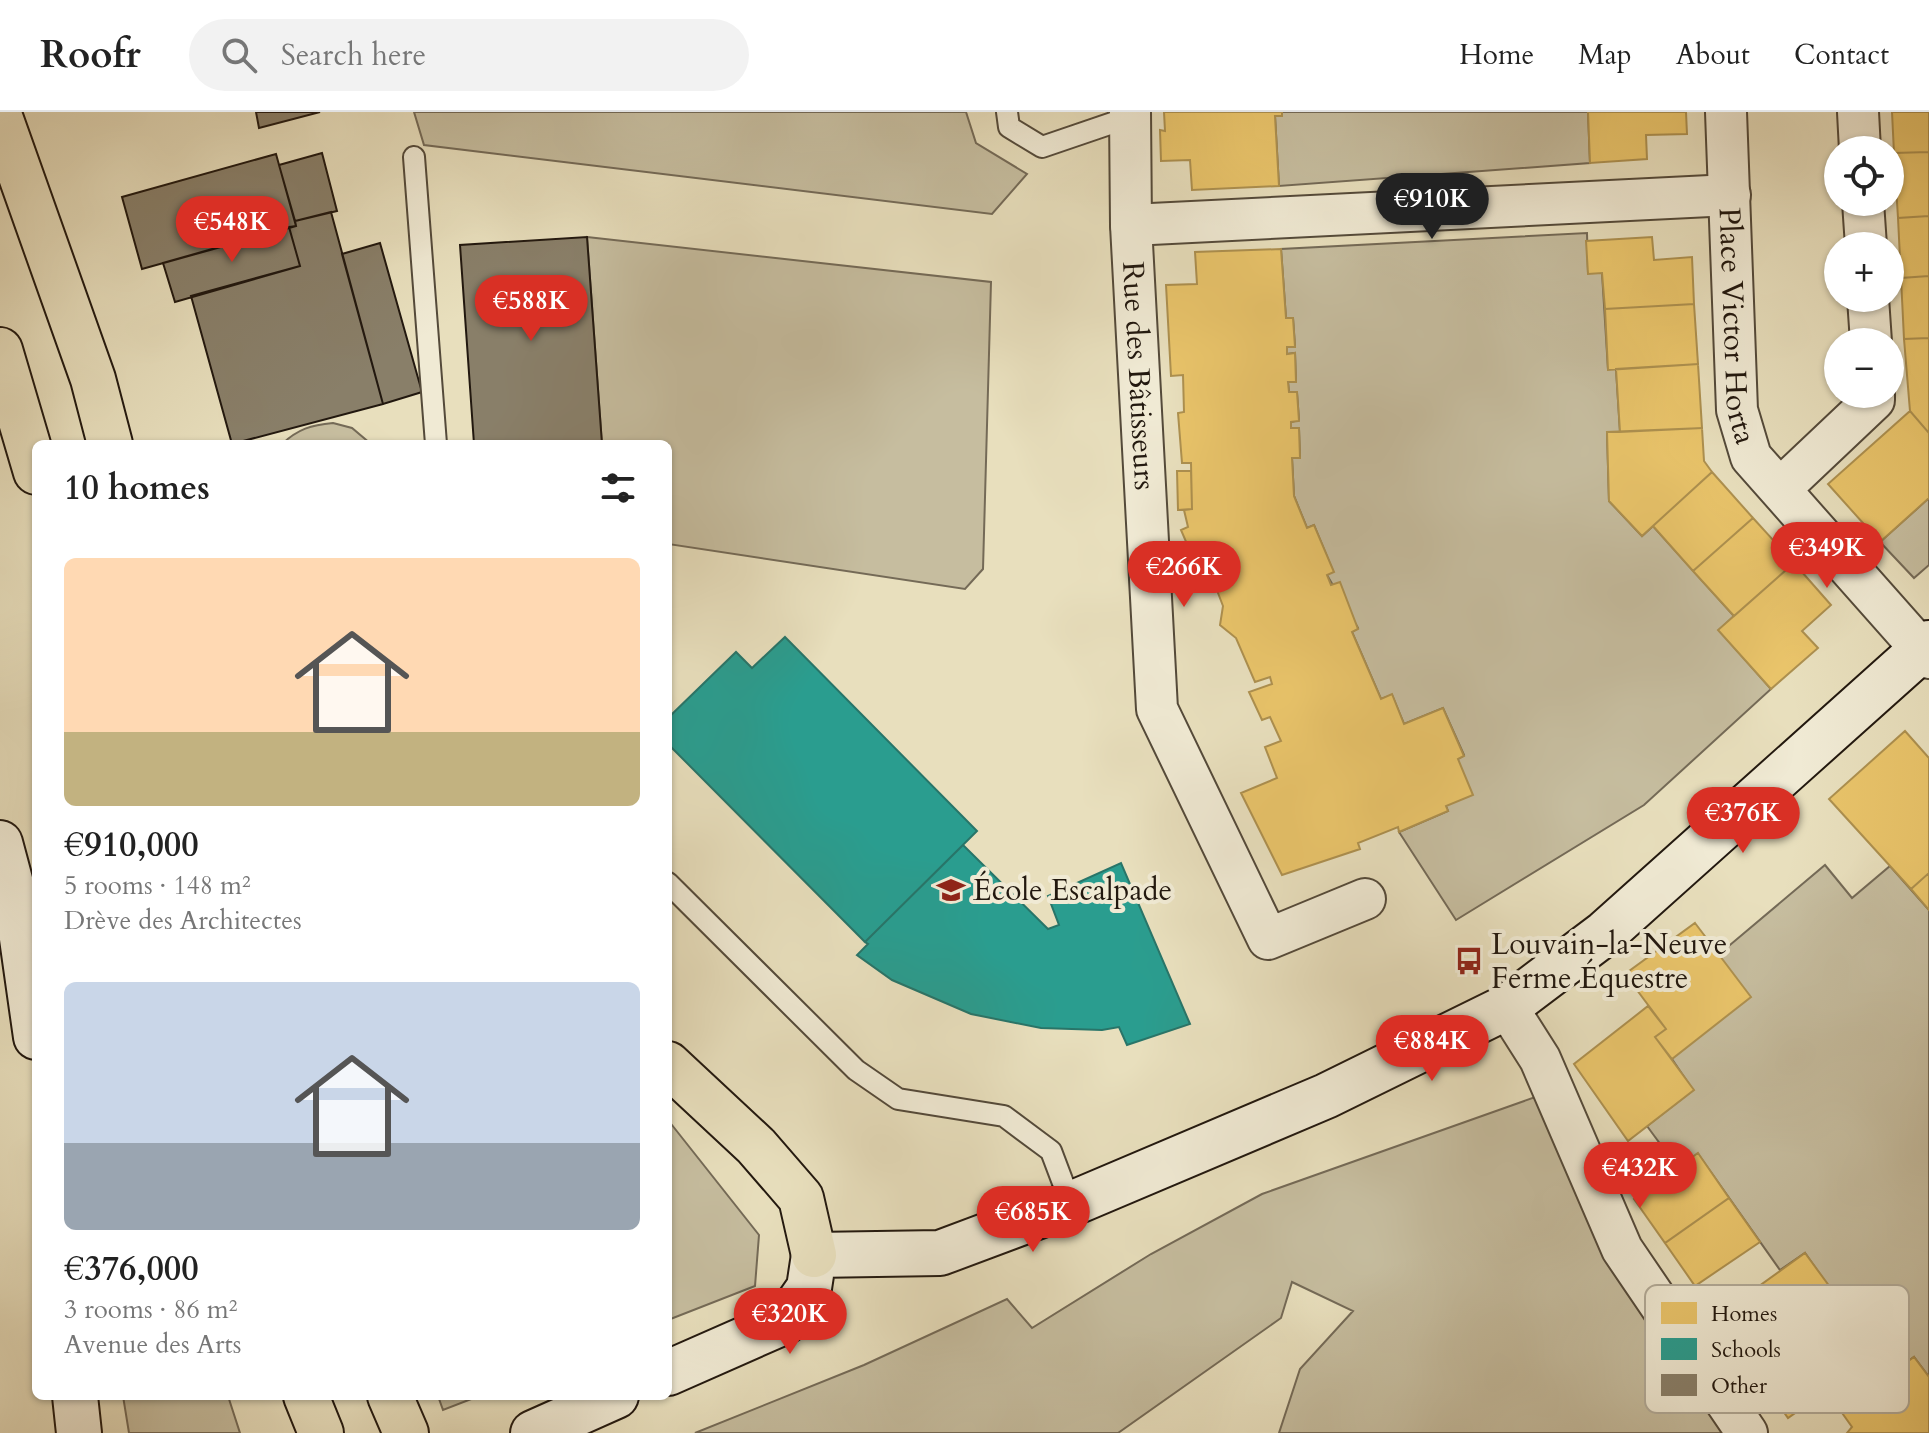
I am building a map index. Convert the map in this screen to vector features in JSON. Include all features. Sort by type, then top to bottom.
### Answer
[{"type":"highway","points":[[0,117],[93,379],[109,440]]},
{"type":"highway","points":[[0,350],[32,458]]},
{"type":"highway","points":[[93,379],[137,440]]},
{"type":"highway","points":[[672,1068],[756,1146],[801,1198],[814,1255]]},
{"type":"highway","points":[[308,1400],[321,1433]]},
{"type":"highway","points":[[392,1400],[406,1433]]},
{"type":"street","name":"Place Victor Horta","points":[[1726,112],[1737,410],[1751,457],[1781,488],[1866,408]]},
{"type":"street","points":[[1858,112],[1859,136]]},
{"type":"street","name":"Rue des Bâtisseurs","points":[[1130,115],[1131,225],[1157,709],[1268,939],[1365,899]]},
{"type":"street","points":[[1131,225],[1730,195]]},
{"type":"street","points":[[672,1371],[786,1321],[809,1288],[814,1255],[940,1253],[1071,1204],[1326,1096],[1507,1007],[1605,933],[1927,650],[1781,488]]},
{"type":"street","points":[[0,843],[18,910],[32,1009]]},
{"type":"street","points":[[1507,1007],[1540,1059],[1622,1249],[1646,1285]]},
{"type":"street","points":[[75,1400],[79,1433]]},
{"type":"street","points":[[533,1433],[607,1400]]},
{"type":"street","points":[[1733,1413],[1747,1433]]},
{"type":"lane","points":[[1007,112],[1009,127],[1042,147],[1130,115]]},
{"type":"lane","points":[[414,157],[436,440]]},
{"type":"lane","points":[[672,887],[866,1077],[898,1099],[1004,1116],[1051,1151],[1071,1204]]},
{"type":"shaded area","points":[[414,112],[966,112],[976,143],[1027,174],[992,214],[424,145]]},
{"type":"shaded area","points":[[1282,112],[1588,112],[1590,163],[1279,186],[1275,116],[1282,116]]},
{"type":"shaded area","points":[[1587,233],[1588,273],[1602,273],[1608,369],[1616,369],[1620,432],[1607,432],[1609,501],[1642,536],[1653,526],[1734,616],[1719,630],[1771,689],[1644,805],[1456,920],[1399,832],[1448,811],[1446,806],[1458,759],[1464,755],[1443,708],[1404,724],[1392,695],[1381,699],[1352,632],[1358,628],[1327,575],[1333,571],[1314,525],[1307,528],[1294,496],[1292,458],[1300,457],[1299,429],[1291,428],[1291,422],[1299,420],[1297,393],[1289,392],[1288,382],[1296,382],[1295,353],[1287,354],[1287,347],[1295,346],[1293,318],[1286,318],[1281,249]]},
{"type":"shaded area","points":[[587,237],[991,282],[983,569],[965,589],[672,545],[672,440],[602,440]]},
{"type":"shaded area","points":[[333,423],[352,428],[366,440],[287,440],[318,425]]},
{"type":"shaded area","points":[[1929,498],[1929,565],[1914,578],[1880,542]]},
{"type":"shaded area","points":[[1825,865],[1852,898],[1890,866],[1929,910],[1929,1377],[1914,1357],[1909,1361],[1909,1285],[1827,1285],[1805,1253],[1780,1270],[1698,1154],[1678,1168],[1647,1126],[1693,1090],[1672,1059],[1718,955]]},
{"type":"shaded area","points":[[1541,1095],[1645,1285],[1645,1413],[1715,1413],[1726,1433],[1279,1433],[1300,1369],[1353,1311],[1292,1282],[1281,1318],[1118,1433],[695,1433],[864,1365],[1007,1299],[1032,1328],[1151,1254],[1262,1194]]},
{"type":"shaded area","points":[[672,1125],[759,1235],[755,1286],[672,1318]]},
{"type":"shaded area","points":[[124,1400],[229,1400],[240,1433],[129,1433]]},
{"type":"shaded area","points":[[439,1400],[469,1400],[443,1410]]},
{"type":"building: Homes","points":[[1164,112],[1282,112],[1282,116],[1275,116],[1279,186],[1192,190],[1190,160],[1161,161],[1160,130],[1165,131]]},
{"type":"building: Homes","points":[[1588,112],[1686,112],[1687,134],[1646,135],[1647,159],[1590,163]]},
{"type":"building: Homes","points":[[1892,112],[1929,112],[1929,152],[1904,153],[1904,136],[1893,136]]},
{"type":"building: Homes","points":[[1929,152],[1929,216],[1898,218],[1904,216],[1904,153]]},
{"type":"building: Homes","points":[[1929,216],[1929,276],[1904,278],[1904,232],[1899,232],[1898,218]]},
{"type":"building: Homes","points":[[1652,237],[1654,260],[1692,257],[1694,304],[1605,309],[1602,273],[1588,274],[1586,241]]},
{"type":"building: Homes","points":[[1281,249],[1286,318],[1293,318],[1295,347],[1287,347],[1287,354],[1295,353],[1296,382],[1288,382],[1289,392],[1297,392],[1299,421],[1291,422],[1291,428],[1299,428],[1300,458],[1292,458],[1294,496],[1307,528],[1314,525],[1334,572],[1327,575],[1331,585],[1340,582],[1358,629],[1352,632],[1381,699],[1392,694],[1404,724],[1443,708],[1464,756],[1458,759],[1473,795],[1446,806],[1448,811],[1399,832],[1398,827],[1358,843],[1360,849],[1282,875],[1241,793],[1277,778],[1265,747],[1281,741],[1270,717],[1262,720],[1249,692],[1272,684],[1270,677],[1255,682],[1236,638],[1220,625],[1223,606],[1203,554],[1193,558],[1181,530],[1188,527],[1184,510],[1192,509],[1191,463],[1182,463],[1178,413],[1184,412],[1183,375],[1171,376],[1166,285],[1197,284],[1195,252]]},
{"type":"building: Homes","points":[[1929,276],[1929,338],[1904,339],[1904,278]]},
{"type":"building: Homes","points":[[1694,304],[1698,364],[1608,370],[1605,309]]},
{"type":"building: Homes","points":[[1929,338],[1929,433],[1910,411],[1904,339]]},
{"type":"building: Homes","points":[[1698,364],[1702,428],[1620,432],[1616,369]]},
{"type":"building: Homes","points":[[1910,411],[1929,433],[1929,498],[1880,542],[1828,484]]},
{"type":"building: Homes","points":[[1702,428],[1704,461],[1712,472],[1642,536],[1609,501],[1607,432]]},
{"type":"building: Homes","points":[[1177,471],[1191,471],[1192,509],[1178,510]]},
{"type":"building: Homes","points":[[1712,472],[1753,518],[1693,571],[1653,526]]},
{"type":"building: Homes","points":[[1753,518],[1794,563],[1734,616],[1693,571]]},
{"type":"building: Homes","points":[[1794,563],[1831,605],[1802,631],[1818,648],[1771,689],[1718,630]]},
{"type":"building: Homes","points":[[1905,731],[1929,758],[1929,873],[1911,889],[1829,799]]},
{"type":"building: Homes","points":[[1929,873],[1929,910],[1911,889]]},
{"type":"building: Homes","points":[[1695,923],[1751,997],[1672,1059],[1655,1037],[1666,1029],[1625,974]]},
{"type":"building: Homes","points":[[1648,1006],[1666,1029],[1655,1037],[1694,1090],[1628,1141],[1574,1064]]},
{"type":"building: Homes","points":[[1698,1153],[1729,1198],[1665,1243],[1634,1199]]},
{"type":"building: Homes","points":[[1729,1198],[1760,1242],[1696,1285],[1665,1243]]},
{"type":"building: Homes","points":[[1805,1253],[1829,1285],[1760,1285]]},
{"type":"building: Homes","points":[[1914,1357],[1929,1377],[1929,1433],[1847,1433],[1852,1427],[1842,1413],[1909,1413],[1909,1361]]},
{"type":"building: Schools","points":[[785,637],[977,831],[865,942],[672,748],[672,714],[736,652],[752,668]]},
{"type":"building: Schools","points":[[963,845],[1048,929],[1059,925],[1048,896],[1121,863],[1190,1024],[1127,1045],[1119,1027],[1102,1030],[1041,1028],[971,1014],[892,980],[857,955],[868,944],[865,942]]},
{"type":"building: Other","points":[[256,112],[320,112],[259,128]]},
{"type":"building: Other","points":[[322,153],[337,211],[295,221],[279,165]]},
{"type":"building: Other","points":[[276,154],[296,226],[142,269],[122,197]]},
{"type":"building: Other","points":[[331,212],[383,404],[247,440],[231,440],[191,296],[300,266],[289,227],[296,226],[295,221]]},
{"type":"building: Other","points":[[289,227],[300,266],[175,302],[163,263]]},
{"type":"building: Other","points":[[587,237],[602,440],[474,440],[460,245]]},
{"type":"building: Other","points":[[380,243],[422,392],[383,404],[342,254]]},
{"type":"place","name":"École Escalpade","points":[[951,890]]},
{"type":"place","name":"Louvain-la-Neuve Ferme Équestre","points":[[1469,961]]}]
